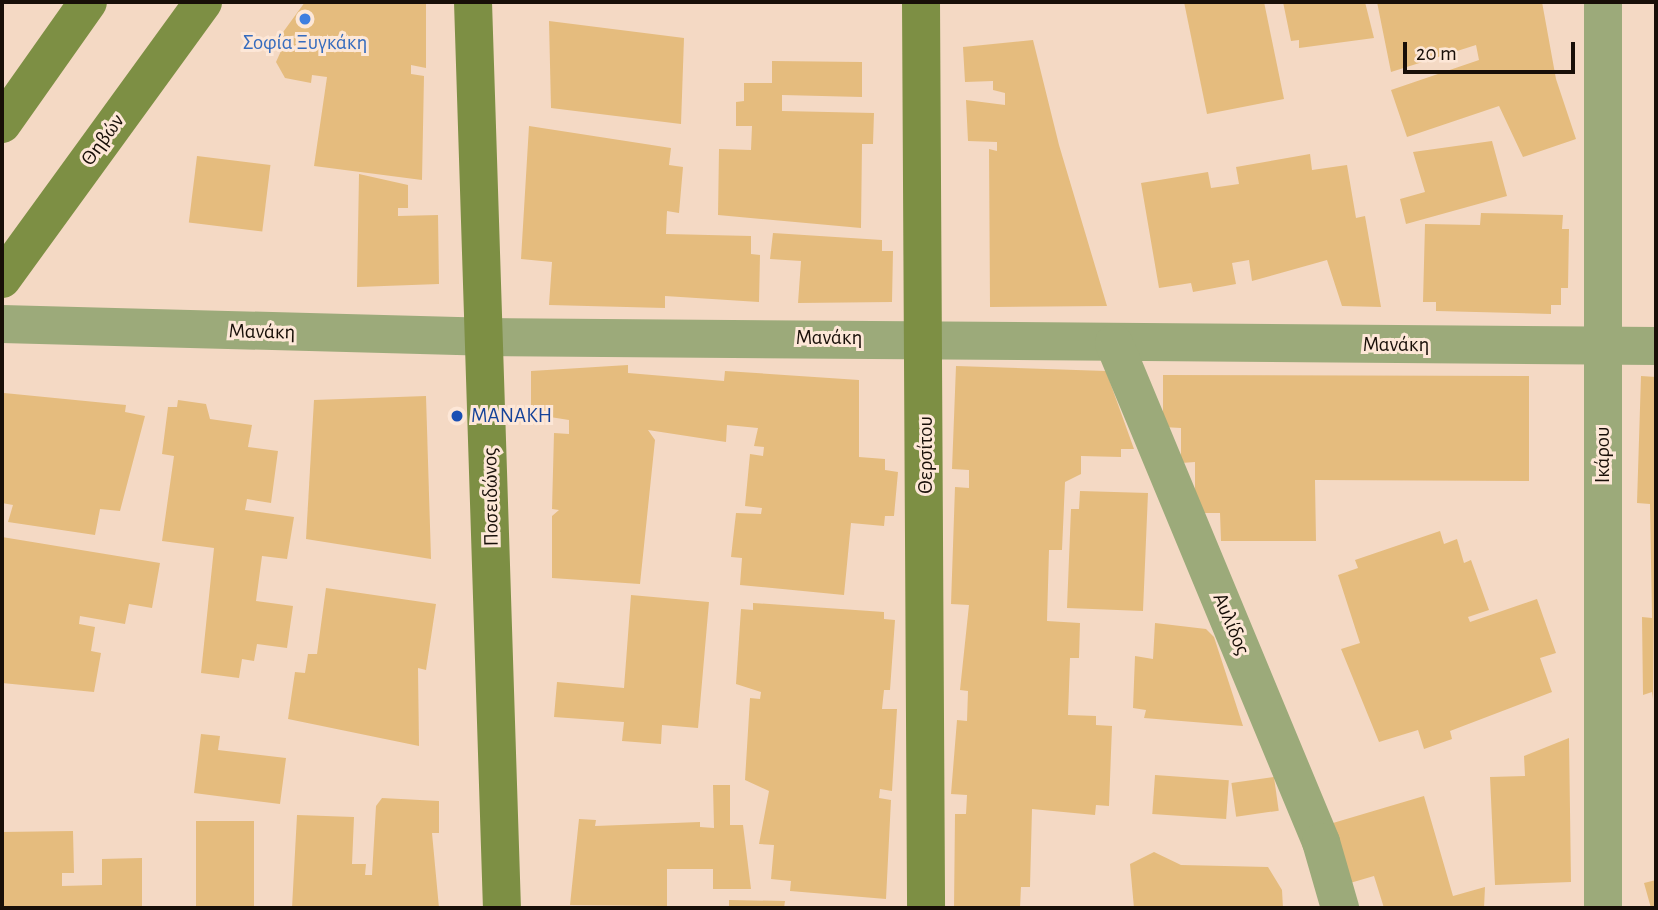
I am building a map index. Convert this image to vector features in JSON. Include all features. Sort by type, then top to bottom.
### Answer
[{"type":"street","points":[[2,124],[88,2]]},
{"type":"street","name":"Θηβών","points":[[2,279],[203,2]]},
{"type":"street","name":"Ποσειδώνος","points":[[472,2],[502,908]]},
{"type":"street","name":"Θερσίτου","points":[[921,2],[926,338],[926,908]]},
{"type":"street","name":"Ικάρου","points":[[1603,908],[1604,2]]},
{"type":"street","name":"Μανάκη","points":[[2,324],[485,337],[926,338],[1114,343],[1656,346]]},
{"type":"street","name":"Αυλίδος","points":[[1114,343],[1321,842],[1340,908]]},
{"type":"building","points":[[305,2],[426,2],[426,68],[411,65],[411,74],[424,76],[422,180],[314,166],[327,77],[312,75],[311,83],[285,78],[276,62],[285,42],[278,39]]},
{"type":"building","points":[[1184,2],[1264,2],[1284,99],[1207,114]]},
{"type":"building","points":[[1283,2],[1365,2],[1374,38],[1299,48],[1299,40],[1291,41]]},
{"type":"building","points":[[1377,2],[1542,2],[1556,79],[1576,139],[1523,157],[1499,106],[1407,137],[1391,90],[1479,60],[1476,45],[1391,72]]},
{"type":"building","points":[[549,21],[684,38],[681,124],[551,108]]},
{"type":"building","points":[[1033,40],[1059,145],[1107,306],[990,307],[989,149],[997,151],[997,142],[968,141],[966,100],[1005,105],[1005,93],[993,90],[993,81],[965,82],[963,47]]},
{"type":"building","points":[[772,61],[862,62],[862,97],[782,95],[782,111],[874,113],[873,144],[862,144],[861,228],[718,215],[719,149],[751,150],[752,126],[736,126],[736,102],[744,101],[744,83],[772,83]]},
{"type":"building","points":[[529,126],[671,148],[669,165],[683,167],[679,213],[667,211],[666,234],[751,236],[751,254],[760,255],[759,302],[665,296],[665,308],[549,305],[552,262],[521,259]]},
{"type":"building","points":[[1492,141],[1507,196],[1406,224],[1400,199],[1425,192],[1413,152]]},
{"type":"building","points":[[1310,154],[1312,170],[1347,165],[1356,218],[1365,216],[1381,307],[1342,306],[1327,260],[1252,281],[1249,260],[1232,263],[1236,284],[1193,292],[1191,283],[1159,288],[1141,183],[1208,172],[1211,188],[1239,184],[1236,167]]},
{"type":"building","points":[[197,156],[270,165],[262,232],[189,223]]},
{"type":"building","points":[[359,174],[408,185],[408,208],[398,208],[398,216],[438,215],[439,284],[357,287]]},
{"type":"building","points":[[1481,213],[1563,215],[1562,229],[1569,229],[1568,288],[1561,288],[1561,305],[1551,305],[1551,314],[1436,311],[1436,302],[1423,302],[1425,224],[1480,225]]},
{"type":"building","points":[[773,233],[882,240],[882,251],[893,251],[892,302],[798,303],[801,261],[770,259]]},
{"type":"building","points":[[628,365],[628,373],[724,381],[725,371],[859,380],[859,457],[885,459],[885,470],[898,472],[894,516],[885,516],[884,526],[851,523],[844,595],[740,585],[742,558],[731,557],[736,513],[761,514],[762,508],[745,506],[750,454],[763,456],[764,447],[754,446],[758,428],[727,425],[726,442],[648,430],[655,440],[640,584],[552,578],[552,516],[559,510],[552,509],[554,433],[569,434],[569,420],[531,414],[531,371]]},
{"type":"building","points":[[956,366],[1106,371],[1134,449],[1121,449],[1121,457],[1081,456],[1081,474],[1065,482],[1062,550],[1049,550],[1047,621],[1080,623],[1079,658],[1070,658],[1068,715],[1096,716],[1096,725],[1112,726],[1109,806],[1096,805],[1095,815],[1032,809],[1030,887],[1021,887],[1020,908],[954,908],[955,814],[966,814],[967,795],[951,794],[957,720],[967,721],[968,691],[960,690],[969,605],[951,604],[955,487],[969,488],[969,470],[952,469]]},
{"type":"building","points":[[1163,375],[1529,376],[1529,481],[1315,480],[1316,541],[1221,541],[1220,513],[1195,513],[1195,462],[1181,463],[1181,428],[1163,427]]},
{"type":"building","points":[[1641,376],[1656,377],[1653,699],[1652,692],[1643,695],[1642,617],[1652,618],[1650,504],[1637,503]]},
{"type":"building","points":[[4,393],[126,405],[125,412],[145,416],[120,511],[100,509],[95,535],[8,522],[13,505],[2,503]]},
{"type":"building","points":[[426,396],[431,559],[306,539],[314,400]]},
{"type":"building","points":[[178,400],[206,404],[210,419],[252,425],[248,447],[278,451],[271,503],[247,499],[245,510],[294,517],[287,559],[262,556],[256,601],[293,606],[287,648],[257,644],[254,661],[242,659],[239,678],[201,673],[214,548],[162,541],[174,456],[162,454],[168,407],[177,407]]},
{"type":"building","points":[[1080,491],[1148,493],[1143,611],[1067,608],[1071,509],[1079,509]]},
{"type":"building","points":[[1440,531],[1444,544],[1457,539],[1464,563],[1471,560],[1489,610],[1468,617],[1470,622],[1537,599],[1556,653],[1540,658],[1552,692],[1450,731],[1452,739],[1424,749],[1418,730],[1379,742],[1341,649],[1360,643],[1338,575],[1358,568],[1355,560]]},
{"type":"building","points":[[2,537],[160,563],[152,608],[129,604],[125,624],[80,616],[79,624],[95,627],[91,651],[101,653],[94,692],[2,683]]},
{"type":"building","points":[[326,588],[436,604],[426,670],[418,668],[419,746],[288,719],[295,672],[305,673],[308,654],[317,654]]},
{"type":"building","points":[[631,595],[709,602],[698,728],[662,725],[661,744],[622,741],[624,722],[554,717],[557,682],[624,688]]},
{"type":"building","points":[[753,603],[884,612],[884,619],[895,620],[890,690],[884,690],[882,709],[897,709],[892,791],[880,789],[879,798],[891,800],[886,899],[790,891],[791,881],[771,879],[774,845],[759,844],[769,791],[745,780],[750,698],[760,699],[761,692],[736,684],[741,609],[753,610]]},
{"type":"building","points":[[1155,623],[1206,629],[1214,637],[1243,726],[1144,718],[1146,710],[1133,708],[1135,656],[1153,659]]},
{"type":"building","points":[[201,734],[220,736],[218,750],[286,758],[280,804],[194,793]]},
{"type":"building","points":[[1569,738],[1571,882],[1495,885],[1490,777],[1525,776],[1524,756]]},
{"type":"building","points":[[1155,775],[1229,780],[1226,819],[1152,814]]},
{"type":"building","points":[[1274,777],[1279,811],[1236,817],[1231,783]]},
{"type":"building","points":[[713,785],[730,785],[730,825],[743,825],[751,889],[713,889],[713,869],[667,869],[667,906],[570,905],[579,819],[596,820],[595,826],[700,822],[700,827],[714,828]]},
{"type":"building","points":[[1424,796],[1453,896],[1485,887],[1484,908],[1384,908],[1374,876],[1350,883],[1333,823]]},
{"type":"building","points":[[382,798],[439,801],[439,833],[432,833],[439,908],[292,908],[297,815],[354,817],[352,864],[366,864],[365,875],[372,875],[376,806]]},
{"type":"building","points":[[196,821],[254,821],[254,908],[196,908]]},
{"type":"building","points":[[73,831],[74,873],[62,873],[62,886],[102,885],[102,859],[142,858],[142,908],[2,908],[2,832]]},
{"type":"building","points":[[1154,852],[1181,865],[1268,867],[1282,890],[1283,908],[1134,908],[1130,864]]},
{"type":"building","points":[[1656,880],[1656,908],[1651,908],[1644,883]]},
{"type":"building","points":[[729,900],[785,901],[784,908],[729,908]]},
{"type":"place","name":"Σοφία Ξυγκάκη","points":[[305,19]]},
{"type":"place","name":"ΜΑΝΑΚΗ","points":[[457,416]]}]
